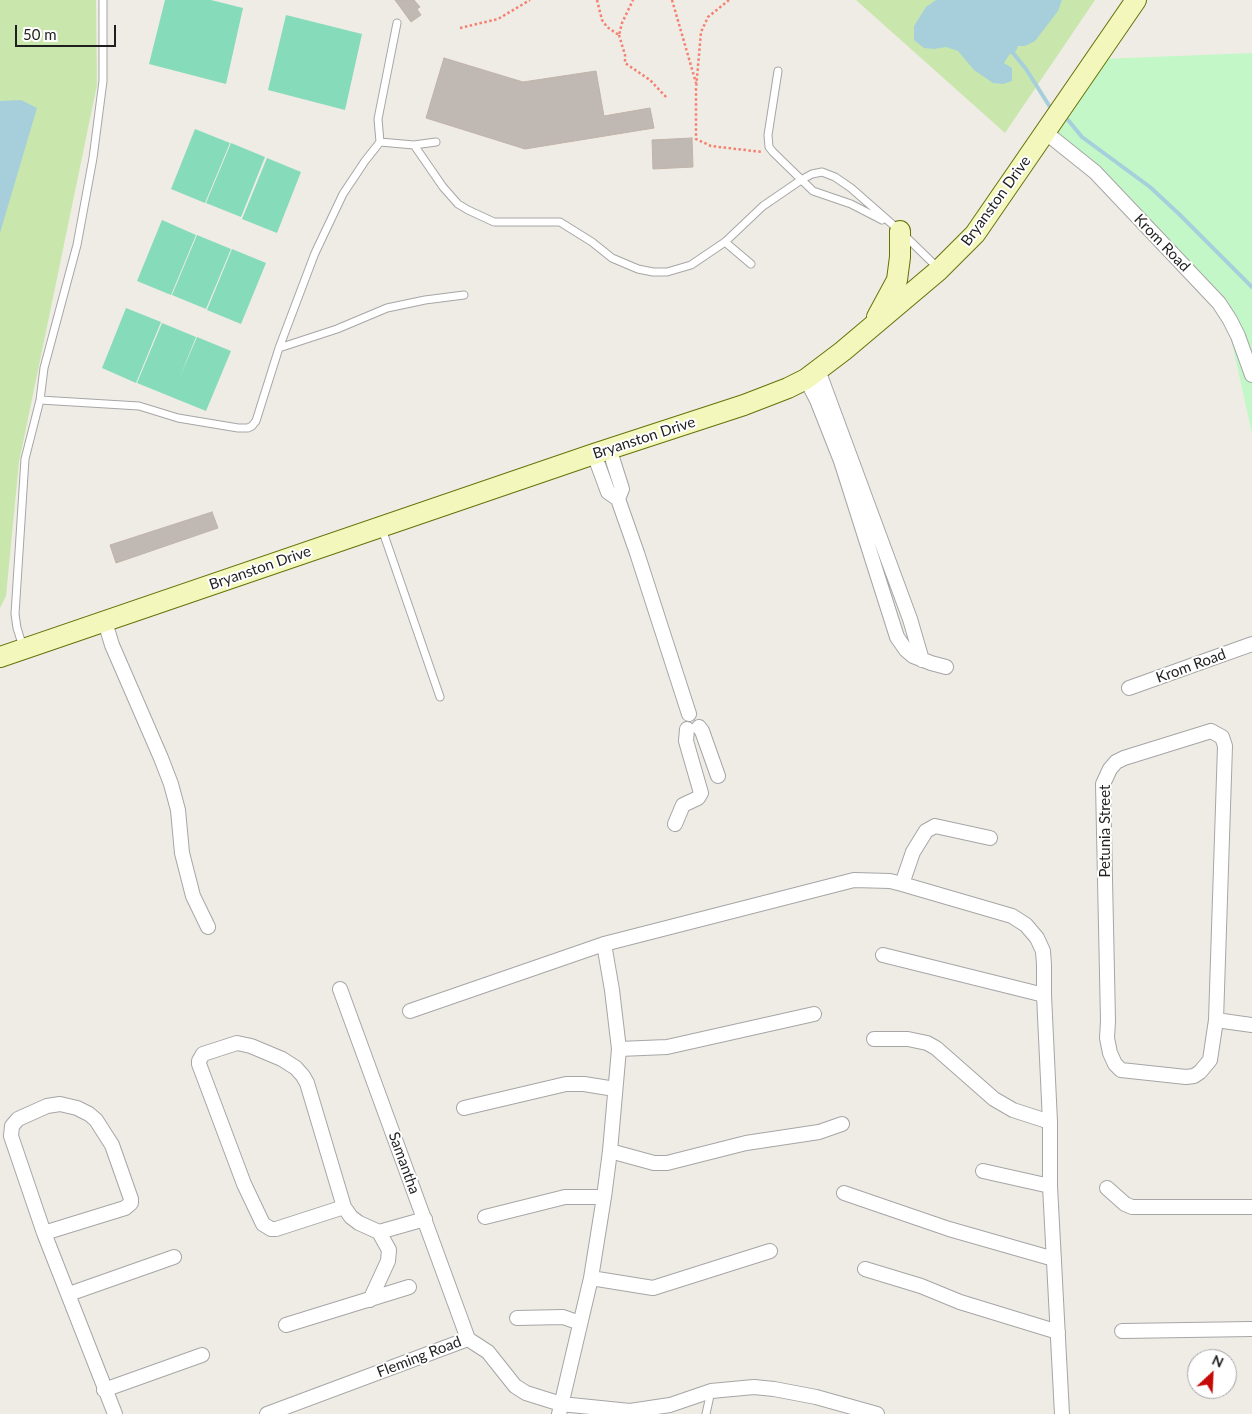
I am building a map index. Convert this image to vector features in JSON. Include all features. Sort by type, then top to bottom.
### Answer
[{"type":"street","name":"Bryanston Drive","points":[[0,657],[602,451],[761,399],[812,375],[939,270],[975,234],[1136,0]]},
{"type":"street","name":"Krom Road","points":[[1044,132],[1095,172],[1219,303],[1238,336],[1252,375]]},
{"type":"street","points":[[872,327],[897,280],[900,257],[894,226]]},
{"type":"street","points":[[812,375],[817,400],[841,461],[897,637],[906,650],[922,660],[946,667]]},
{"type":"street","points":[[602,451],[608,492],[618,499],[689,714],[698,716],[700,720],[686,741],[701,793],[698,798],[683,805],[675,824]]},
{"type":"street","points":[[105,622],[115,654],[161,758],[170,784],[178,810],[182,853],[193,896],[208,927]]},
{"type":"street","name":"Krom Road","points":[[1129,688],[1252,644]]},
{"type":"street","points":[[693,728],[702,731],[718,776]]},
{"type":"street","name":"Petunia Street","points":[[1212,731],[1222,737],[1226,746],[1216,1020],[1210,1060],[1194,1076],[1186,1077],[1122,1070],[1115,1064],[1110,1053],[1107,1038],[1103,784],[1110,768],[1124,758],[1212,731]]},
{"type":"street","points":[[902,884],[917,846],[926,831],[935,826],[990,838]]},
{"type":"street","points":[[410,1011],[604,944],[841,882],[854,880],[890,881],[1012,916],[1026,925],[1037,938],[1043,951],[1050,1122],[1050,1186],[1062,1414]]},
{"type":"street","points":[[560,1409],[591,1278],[610,1151],[619,1049],[604,944]]},
{"type":"street","points":[[883,955],[1044,995]]},
{"type":"street","name":"Samantha","points":[[340,989],[468,1339]]},
{"type":"street","points":[[619,1049],[667,1047],[814,1014]]},
{"type":"street","points":[[1216,1020],[1252,1025]]},
{"type":"street","points":[[874,1039],[908,1039],[928,1043],[994,1099],[1013,1110],[1050,1122]]},
{"type":"street","points":[[344,1207],[276,1229],[271,1229],[264,1224],[244,1184],[199,1064],[198,1061],[203,1054],[237,1044],[244,1045],[265,1050],[296,1068],[307,1084],[344,1207],[351,1217],[359,1224],[379,1232],[425,1219]]},
{"type":"street","points":[[464,1108],[566,1084],[584,1084],[615,1089]]},
{"type":"street","points":[[44,1233],[125,1208],[131,1203],[132,1199],[112,1145],[96,1120],[77,1108],[60,1104],[47,1106],[18,1118],[10,1131],[10,1136],[44,1233],[115,1414]]},
{"type":"street","points":[[610,1151],[654,1163],[667,1163],[746,1143],[819,1132],[842,1124]]},
{"type":"street","points":[[983,1171],[1050,1186]]},
{"type":"street","points":[[1107,1188],[1125,1204],[1132,1207],[1252,1207]]},
{"type":"street","points":[[844,1193],[949,1229],[1054,1259]]},
{"type":"street","points":[[485,1217],[565,1197],[604,1197]]},
{"type":"street","points":[[370,1300],[388,1261],[389,1250],[379,1232]]},
{"type":"street","points":[[591,1278],[653,1288],[770,1251]]},
{"type":"street","points":[[69,1294],[174,1257]]},
{"type":"street","points":[[865,1269],[921,1286],[960,1302],[1058,1332]]},
{"type":"street","points":[[286,1325],[409,1287]]},
{"type":"street","points":[[517,1318],[563,1318],[580,1323]]},
{"type":"street","points":[[1122,1331],[1252,1329]]},
{"type":"street","name":"Fleming Road","points":[[267,1414],[468,1339],[488,1352],[515,1386],[560,1409],[630,1411],[669,1409],[711,1391],[754,1387],[816,1397],[877,1414]]},
{"type":"street","points":[[104,1390],[202,1355]]},
{"type":"lane","points":[[24,649],[17,628],[15,614],[25,458],[40,400],[44,368],[77,244],[93,158],[103,81],[103,0]]},
{"type":"lane","points":[[40,400],[139,406],[178,418],[238,428],[248,428],[256,422],[279,348],[315,253],[333,213],[354,177],[380,142],[378,119],[397,23]]},
{"type":"lane","points":[[778,71],[768,135],[769,147],[807,186],[818,193],[851,204],[867,214],[894,226]]},
{"type":"lane","points":[[380,142],[414,145],[436,142]]},
{"type":"lane","points":[[414,145],[443,187],[458,204],[468,210],[494,222],[560,222],[592,242],[612,258],[638,269],[653,272],[680,269],[700,260],[725,242],[763,206],[801,180],[817,172],[835,177],[863,198],[939,270]]},
{"type":"lane","points":[[725,242],[751,264]]},
{"type":"lane","points":[[279,348],[337,329],[387,308],[425,300],[464,295]]},
{"type":"lane","points":[[381,527],[440,697]]},
{"type":"lane","points":[[706,1414],[711,1391]]},
{"type":"path","points":[[460,28],[498,19],[530,0]]},
{"type":"path","points":[[597,0],[602,20],[607,27],[619,35]]},
{"type":"path","points":[[633,0],[628,7],[619,35],[625,55],[625,63],[650,80],[666,97]]},
{"type":"path","points":[[672,0],[696,85]]},
{"type":"path","points":[[729,0],[708,17],[701,32],[696,85],[696,139],[711,146],[752,152],[773,152]]},
{"type":"green space","points":[[0,0],[96,0],[97,85],[19,462],[6,596],[0,608]]},
{"type":"green space","points":[[165,0],[211,0],[243,8],[226,84],[149,64]]},
{"type":"green space","points":[[856,0],[1095,0],[1005,133]]},
{"type":"green space","points":[[286,15],[362,34],[345,110],[268,90]]},
{"type":"green space","points":[[1252,53],[1252,434],[1225,311],[1086,162],[1048,135],[1100,59]]},
{"type":"green space","points":[[195,129],[230,143],[205,203],[171,189]]},
{"type":"green space","points":[[231,143],[265,157],[241,217],[206,203]]},
{"type":"green space","points":[[267,158],[301,172],[277,233],[242,219]]},
{"type":"green space","points":[[162,220],[196,235],[171,295],[137,281]]},
{"type":"green space","points":[[197,235],[231,249],[206,309],[172,295]]},
{"type":"green space","points":[[232,249],[266,263],[241,324],[207,310]]},
{"type":"green space","points":[[126,308],[161,322],[136,383],[102,368]]},
{"type":"green space","points":[[162,323],[196,337],[179,379],[197,337],[231,351],[206,411],[137,383]]},
{"type":"water","points":[[936,0],[1062,0],[1058,11],[1035,41],[1025,46],[1018,46],[1016,51],[1009,55],[1004,63],[1012,68],[1012,81],[1003,84],[993,83],[974,70],[958,51],[946,47],[924,48],[914,40],[914,26],[926,7]]},
{"type":"water","points":[[21,100],[37,108],[0,233],[0,101]]},
{"type":"building","points":[[395,0],[414,0],[420,7],[417,9],[421,15],[411,22]]},
{"type":"building","points":[[444,58],[523,82],[596,71],[604,116],[650,108],[654,128],[525,149],[426,118]]},
{"type":"building","points":[[692,138],[693,167],[653,169],[652,140]]},
{"type":"building","points":[[212,512],[218,528],[116,563],[110,545]]},
{"type":"waterway","points":[[1013,53],[1026,69],[1050,107]]},
{"type":"waterway","points":[[1068,120],[1082,137],[1150,187],[1252,287]]}]
